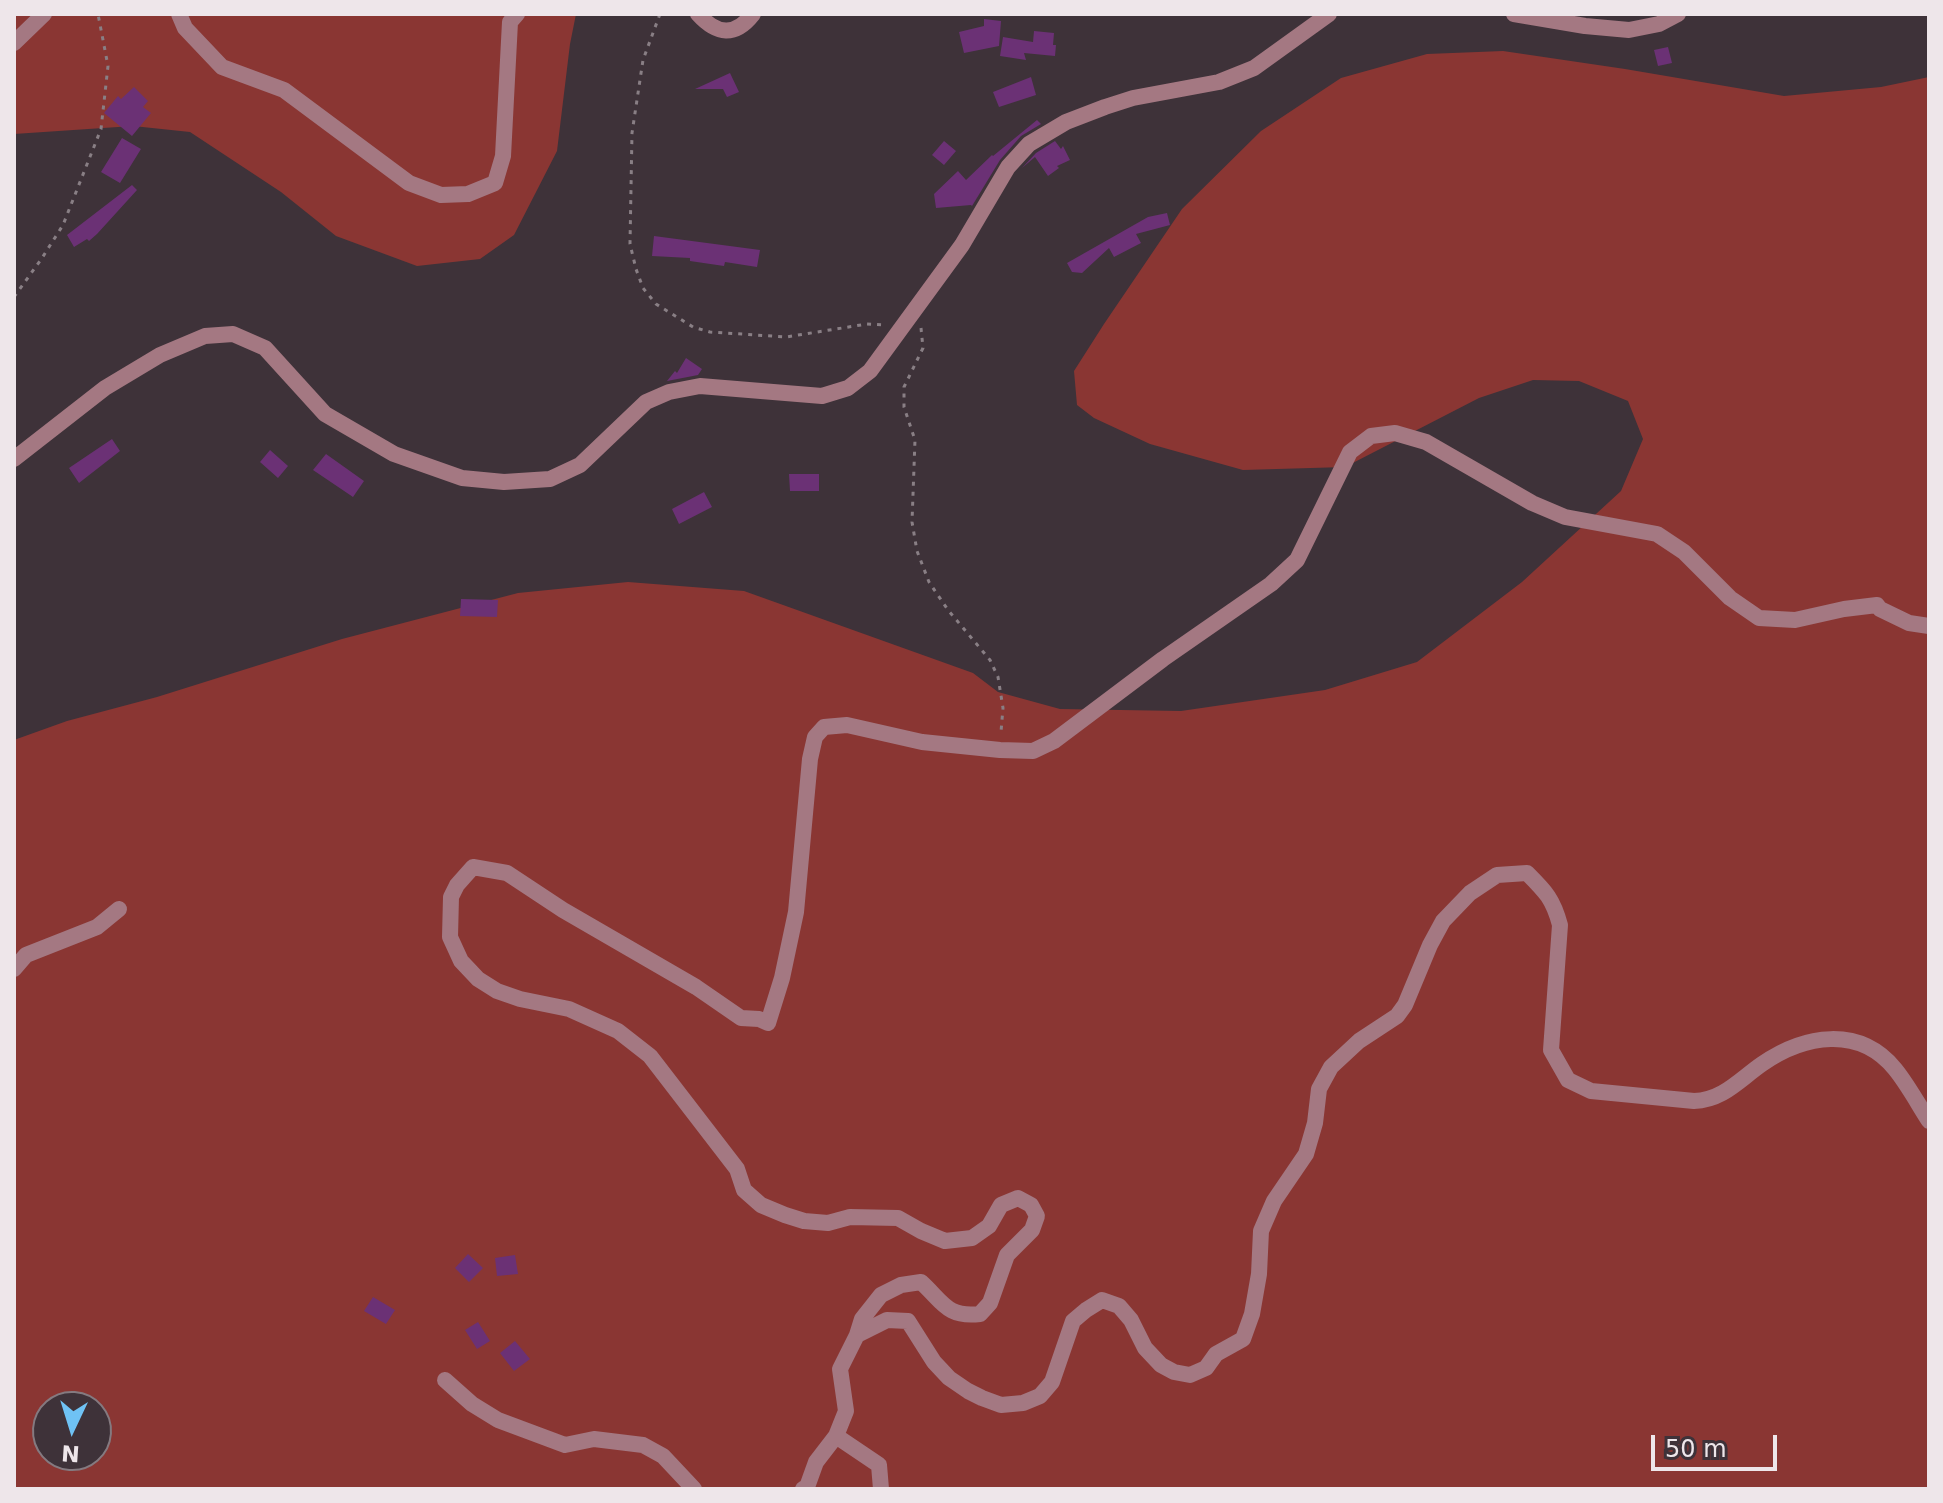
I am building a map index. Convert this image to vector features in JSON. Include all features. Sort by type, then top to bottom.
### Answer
[{"type":"street","points":[[14,43],[44,14]]},
{"type":"street","points":[[179,14],[185,28],[222,67],[284,90],[409,183],[441,195],[468,194],[495,183],[503,156],[510,22],[517,14]]},
{"type":"street","points":[[698,14],[710,26],[725,32],[744,26],[753,14]]},
{"type":"street","points":[[14,459],[105,388],[160,355],[205,336],[233,334],[265,348],[325,414],[394,454],[462,478],[504,482],[550,479],[580,465],[646,402],[669,392],[700,386],[822,396],[848,388],[870,371],[962,245],[1008,167],[1029,144],[1066,122],[1105,107],[1133,98],[1219,82],[1254,68],[1329,14]]},
{"type":"street","points":[[1514,14],[1629,30],[1659,24],[1678,14]]},
{"type":"street","points":[[803,1489],[807,1487],[816,1462],[836,1436],[846,1411],[840,1369],[862,1319],[881,1295],[901,1285],[921,1282],[949,1310],[966,1316],[980,1314],[990,1303],[1007,1255],[1032,1230],[1037,1216],[1031,1205],[1018,1198],[1001,1205],[989,1226],[972,1238],[945,1241],[898,1218],[850,1217],[828,1223],[804,1221],[761,1205],[744,1190],[737,1169],[650,1056],[618,1031],[597,1020],[569,1009],[497,991],[478,979],[461,961],[450,937],[451,897],[473,867],[507,873],[563,910],[696,987],[741,1018],[768,1023],[782,978],[796,912],[810,759],[815,737],[824,727],[847,725],[922,742],[1000,750],[1033,751],[1054,741],[1163,659],[1271,584],[1297,560],[1350,452],[1371,436],[1395,433],[1426,442],[1532,503],[1565,517],[1657,534],[1684,552],[1730,598],[1759,618],[1795,620],[1877,605],[1909,623],[1929,626]]},
{"type":"street","points":[[857,1335],[887,1320],[908,1321],[934,1362],[949,1378],[968,1391],[1001,1405],[1023,1403],[1040,1396],[1052,1382],[1073,1321],[1102,1300],[1119,1306],[1131,1320],[1145,1348],[1161,1365],[1190,1375],[1206,1368],[1216,1354],[1243,1339],[1252,1314],[1259,1274],[1261,1231],[1274,1201],[1306,1154],[1315,1123],[1319,1089],[1331,1067],[1359,1041],[1397,1016],[1405,1005],[1443,921],[1470,893],[1497,875],[1527,873],[1555,906],[1560,925],[1551,1050],[1568,1080],[1591,1091],[1706,1101],[1726,1092],[1763,1063],[1796,1045],[1822,1039],[1855,1041],[1873,1049],[1894,1068],[1929,1121]]},
{"type":"street","points":[[14,969],[26,955],[97,927],[119,909]]},
{"type":"street","points":[[445,1380],[472,1404],[498,1420],[565,1445],[594,1439],[643,1445],[663,1456],[694,1489]]},
{"type":"street","points":[[836,1436],[879,1465],[881,1489]]},
{"type":"path","points":[[14,297],[63,225],[101,129],[108,66],[98,14]]},
{"type":"path","points":[[660,14],[643,60],[632,133],[630,244],[643,288],[656,304],[668,312],[693,327],[710,332],[786,337],[867,324],[901,326]]},
{"type":"path","points":[[914,310],[921,328],[923,348],[904,387],[904,407],[915,440],[912,522],[917,551],[929,582],[990,660],[998,677],[1003,708],[1000,750]]},
{"type":"shaded area","points":[[14,14],[576,14],[557,151],[514,235],[480,259],[417,266],[336,236],[281,192],[190,132],[133,126],[14,134]]},
{"type":"shaded area","points":[[1503,51],[1784,96],[1881,87],[1929,77],[1929,1489],[14,1489],[14,740],[67,721],[157,697],[342,639],[518,593],[628,582],[744,591],[973,673],[998,692],[1060,709],[1181,711],[1325,690],[1417,662],[1522,582],[1621,491],[1643,439],[1628,401],[1579,381],[1533,380],[1479,398],[1345,467],[1243,470],[1150,444],[1094,418],[1077,405],[1074,371],[1182,209],[1261,131],[1341,78],[1427,54]]},
{"type":"building","points":[[984,19],[1001,21],[999,46],[964,53],[959,32],[984,26]]},
{"type":"building","points":[[1034,31],[1054,33],[1055,56],[1024,53],[1026,60],[1000,56],[1003,37],[1033,42]]},
{"type":"building","points":[[1668,47],[1672,63],[1658,66],[1654,50]]},
{"type":"building","points":[[730,73],[739,92],[727,97],[723,89],[695,89]]},
{"type":"building","points":[[1031,77],[1036,95],[999,107],[993,92]]},
{"type":"building","points":[[134,87],[148,101],[143,107],[151,113],[132,136],[104,113],[118,96],[121,99]]},
{"type":"building","points":[[1037,120],[1041,124],[1021,136],[1000,160],[972,206],[936,208],[934,194],[958,171],[966,180]]},
{"type":"building","points":[[122,138],[141,149],[120,183],[101,172]]},
{"type":"building","points":[[944,141],[956,151],[944,165],[932,155]]},
{"type":"building","points":[[1055,141],[1061,149],[1063,146],[1070,160],[1057,166],[1059,168],[1048,176],[1035,157],[1022,168],[1036,153]]},
{"type":"building","points":[[132,185],[137,190],[97,234],[74,247],[67,235]]},
{"type":"building","points":[[1167,213],[1170,225],[1136,234],[1141,243],[1114,257],[1109,248],[1082,273],[1072,272],[1067,263],[1148,217]]},
{"type":"building","points":[[654,236],[760,250],[757,267],[725,262],[724,266],[690,261],[690,258],[652,256]]},
{"type":"building","points":[[686,358],[702,369],[698,375],[667,381],[675,371],[677,373]]},
{"type":"building","points":[[112,439],[120,451],[79,483],[69,468]]},
{"type":"building","points":[[270,450],[288,466],[278,478],[260,462]]},
{"type":"building","points":[[326,454],[364,481],[353,497],[313,470]]},
{"type":"building","points":[[789,474],[819,474],[819,491],[790,491]]},
{"type":"building","points":[[704,492],[712,507],[679,524],[672,509]]},
{"type":"building","points":[[461,599],[498,600],[497,617],[460,616]]},
{"type":"building","points":[[468,1254],[483,1268],[469,1282],[455,1268]]},
{"type":"building","points":[[515,1255],[518,1274],[497,1276],[495,1258]]},
{"type":"building","points":[[373,1297],[395,1310],[386,1324],[364,1311]]},
{"type":"building","points":[[478,1322],[490,1341],[477,1349],[465,1330]]},
{"type":"building","points":[[515,1341],[530,1359],[514,1371],[500,1353]]}]
